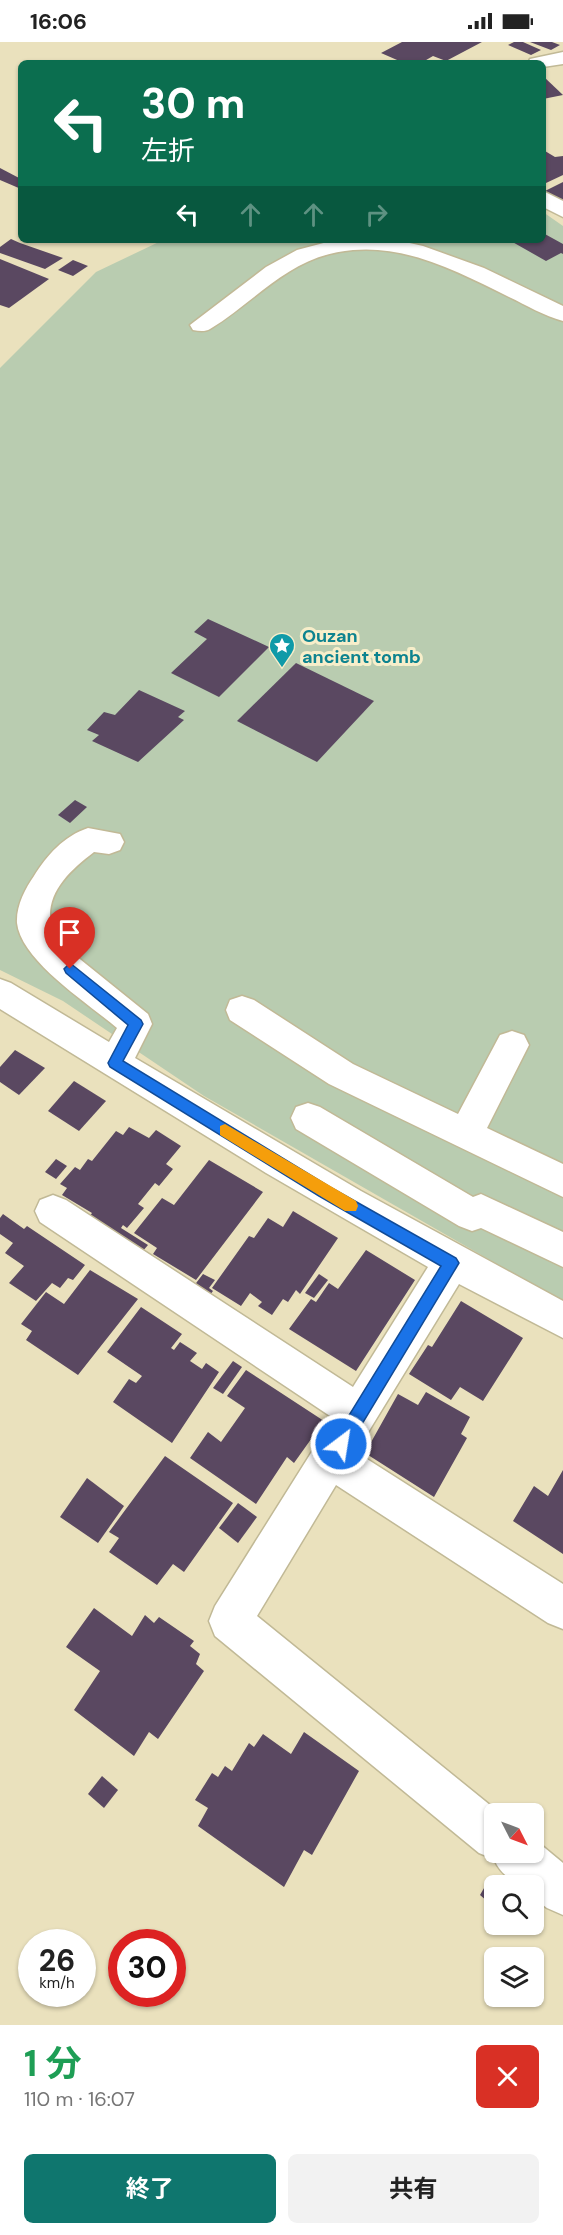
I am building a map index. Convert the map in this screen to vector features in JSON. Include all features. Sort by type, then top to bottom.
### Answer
[{"type":"street","points":[[546,61],[563,57]]},
{"type":"street","points":[[546,199],[563,211]]},
{"type":"street","points":[[201,325],[244,292],[288,264],[320,249],[352,243]]},
{"type":"street","points":[[389,243],[452,264],[563,314]]},
{"type":"street","points":[[109,842],[88,840],[59,862],[37,897],[33,923],[44,947],[136,1024],[115,1063]]},
{"type":"street","points":[[0,992],[324,1191],[451,1263],[563,1320]]},
{"type":"street","points":[[242,1010],[341,1074],[563,1181]]},
{"type":"street","points":[[465,1135],[512,1045]]},
{"type":"street","points":[[308,1118],[472,1215],[481,1210],[563,1250]]},
{"type":"street","points":[[53,1211],[359,1413]]},
{"type":"street","points":[[451,1263],[230,1621],[484,1828]]},
{"type":"street","points":[[332,1459],[563,1608]]},
{"type":"street","points":[[527,1863],[563,1892]]},
{"type":"green space","name":"Ouzan ancient tomb","points":[[546,214],[563,226],[563,1302],[204,1096],[63,1001],[0,970],[0,368],[96,272],[157,243],[546,243]]},
{"type":"building","points":[[402,42],[482,42],[448,60],[433,56],[426,60],[397,60],[381,53]]},
{"type":"building","points":[[523,42],[541,50],[531,55],[508,45]]},
{"type":"building","points":[[530,42],[552,42],[560,45],[551,50]]},
{"type":"building","points":[[546,79],[563,95],[546,98]]},
{"type":"building","points":[[546,152],[555,157],[563,156],[563,175],[546,183]]},
{"type":"building","points":[[0,168],[18,177],[18,188],[0,180]]},
{"type":"building","points":[[563,182],[563,202],[546,194],[546,190]]},
{"type":"building","points":[[546,235],[563,244],[563,254],[546,261],[514,243],[546,243]]},
{"type":"building","points":[[11,239],[63,258],[45,269],[0,253],[0,247]]},
{"type":"building","points":[[0,259],[49,279],[9,308],[0,305]]},
{"type":"building","points":[[73,260],[88,266],[73,276],[58,270]]},
{"type":"building","points":[[208,619],[269,647],[219,697],[171,673],[207,639],[194,632]]},
{"type":"building","points":[[296,663],[374,701],[317,762],[237,721]]},
{"type":"building","points":[[139,690],[185,711],[178,717],[184,720],[138,762],[92,741],[99,735],[87,730],[104,712],[115,715]]},
{"type":"building","points":[[75,800],[87,807],[70,823],[58,815]]},
{"type":"building","points":[[15,1050],[45,1068],[19,1095],[0,1082],[0,1067]]},
{"type":"building","points":[[74,1081],[106,1101],[79,1131],[48,1111]]},
{"type":"building","points":[[129,1127],[149,1138],[156,1130],[181,1146],[166,1164],[173,1169],[159,1186],[155,1183],[138,1204],[144,1208],[127,1228],[123,1225],[121,1228],[148,1245],[136,1259],[84,1224],[92,1213],[62,1195],[67,1188],[60,1184],[75,1167],[80,1170],[88,1159],[92,1161],[116,1131],[123,1135]]},
{"type":"building","points":[[56,1159],[67,1166],[56,1179],[45,1172]]},
{"type":"building","points":[[209,1160],[263,1192],[196,1280],[153,1254],[157,1248],[134,1233],[162,1198],[174,1205]]},
{"type":"building","points":[[293,1211],[338,1238],[300,1294],[296,1290],[288,1302],[283,1299],[272,1315],[258,1306],[262,1302],[250,1293],[241,1306],[212,1288],[249,1236],[254,1238],[268,1218],[283,1227]]},
{"type":"building","points":[[3,1214],[24,1229],[27,1226],[85,1265],[73,1280],[68,1278],[60,1288],[52,1283],[36,1301],[9,1283],[24,1266],[5,1253],[13,1243],[0,1234],[0,1218]]},
{"type":"building","points":[[366,1250],[415,1280],[356,1371],[289,1329],[311,1299],[316,1302],[329,1283],[338,1289]]},
{"type":"building","points":[[90,1270],[138,1299],[78,1375],[26,1340],[32,1331],[21,1324],[46,1292],[64,1304]]},
{"type":"building","points":[[203,1274],[215,1280],[209,1288],[213,1291],[206,1300],[190,1291]]},
{"type":"building","points":[[319,1274],[328,1280],[314,1298],[305,1293]]},
{"type":"building","points":[[461,1301],[523,1338],[483,1401],[460,1387],[451,1400],[409,1374],[428,1345],[432,1347]]},
{"type":"building","points":[[141,1307],[182,1334],[171,1348],[174,1350],[180,1342],[197,1353],[190,1361],[202,1369],[206,1363],[219,1372],[172,1443],[113,1402],[129,1379],[136,1383],[142,1376],[107,1352]]},
{"type":"building","points":[[233,1361],[242,1367],[223,1394],[213,1388]]},
{"type":"building","points":[[246,1370],[324,1421],[294,1463],[287,1457],[256,1504],[190,1458],[208,1432],[221,1442],[245,1408],[227,1396]]},
{"type":"building","points":[[426,1392],[470,1417],[461,1434],[467,1438],[434,1497],[365,1453],[398,1394],[418,1405]]},
{"type":"building","points":[[165,1456],[233,1503],[184,1572],[173,1564],[157,1585],[109,1552],[119,1538],[109,1532]]},
{"type":"building","points":[[563,1470],[563,1554],[513,1521],[534,1486],[548,1496]]},
{"type":"building","points":[[87,1478],[124,1506],[98,1543],[60,1517]]},
{"type":"building","points":[[238,1503],[257,1517],[238,1543],[219,1528]]},
{"type":"building","points":[[94,1608],[132,1636],[145,1615],[154,1623],[159,1617],[194,1641],[190,1646],[200,1654],[196,1664],[204,1671],[158,1739],[149,1732],[134,1756],[74,1710],[100,1671],[66,1647]]},
{"type":"building","points":[[304,1732],[359,1771],[312,1855],[304,1850],[284,1887],[198,1826],[208,1808],[195,1800],[212,1773],[218,1777],[225,1766],[232,1771],[249,1743],[254,1747],[263,1734],[291,1754]]},
{"type":"building","points":[[102,1776],[118,1790],[104,1808],[88,1794]]},
{"type":"slow traffic","points":[[225,1131],[350,1206]]},
{"type":"place","name":"Ouzan ancient tomb","points":[[282,669]]},
{"type":"route","points":[[70,969],[136,1024],[115,1063],[324,1191],[451,1263],[341,1444]]}]
